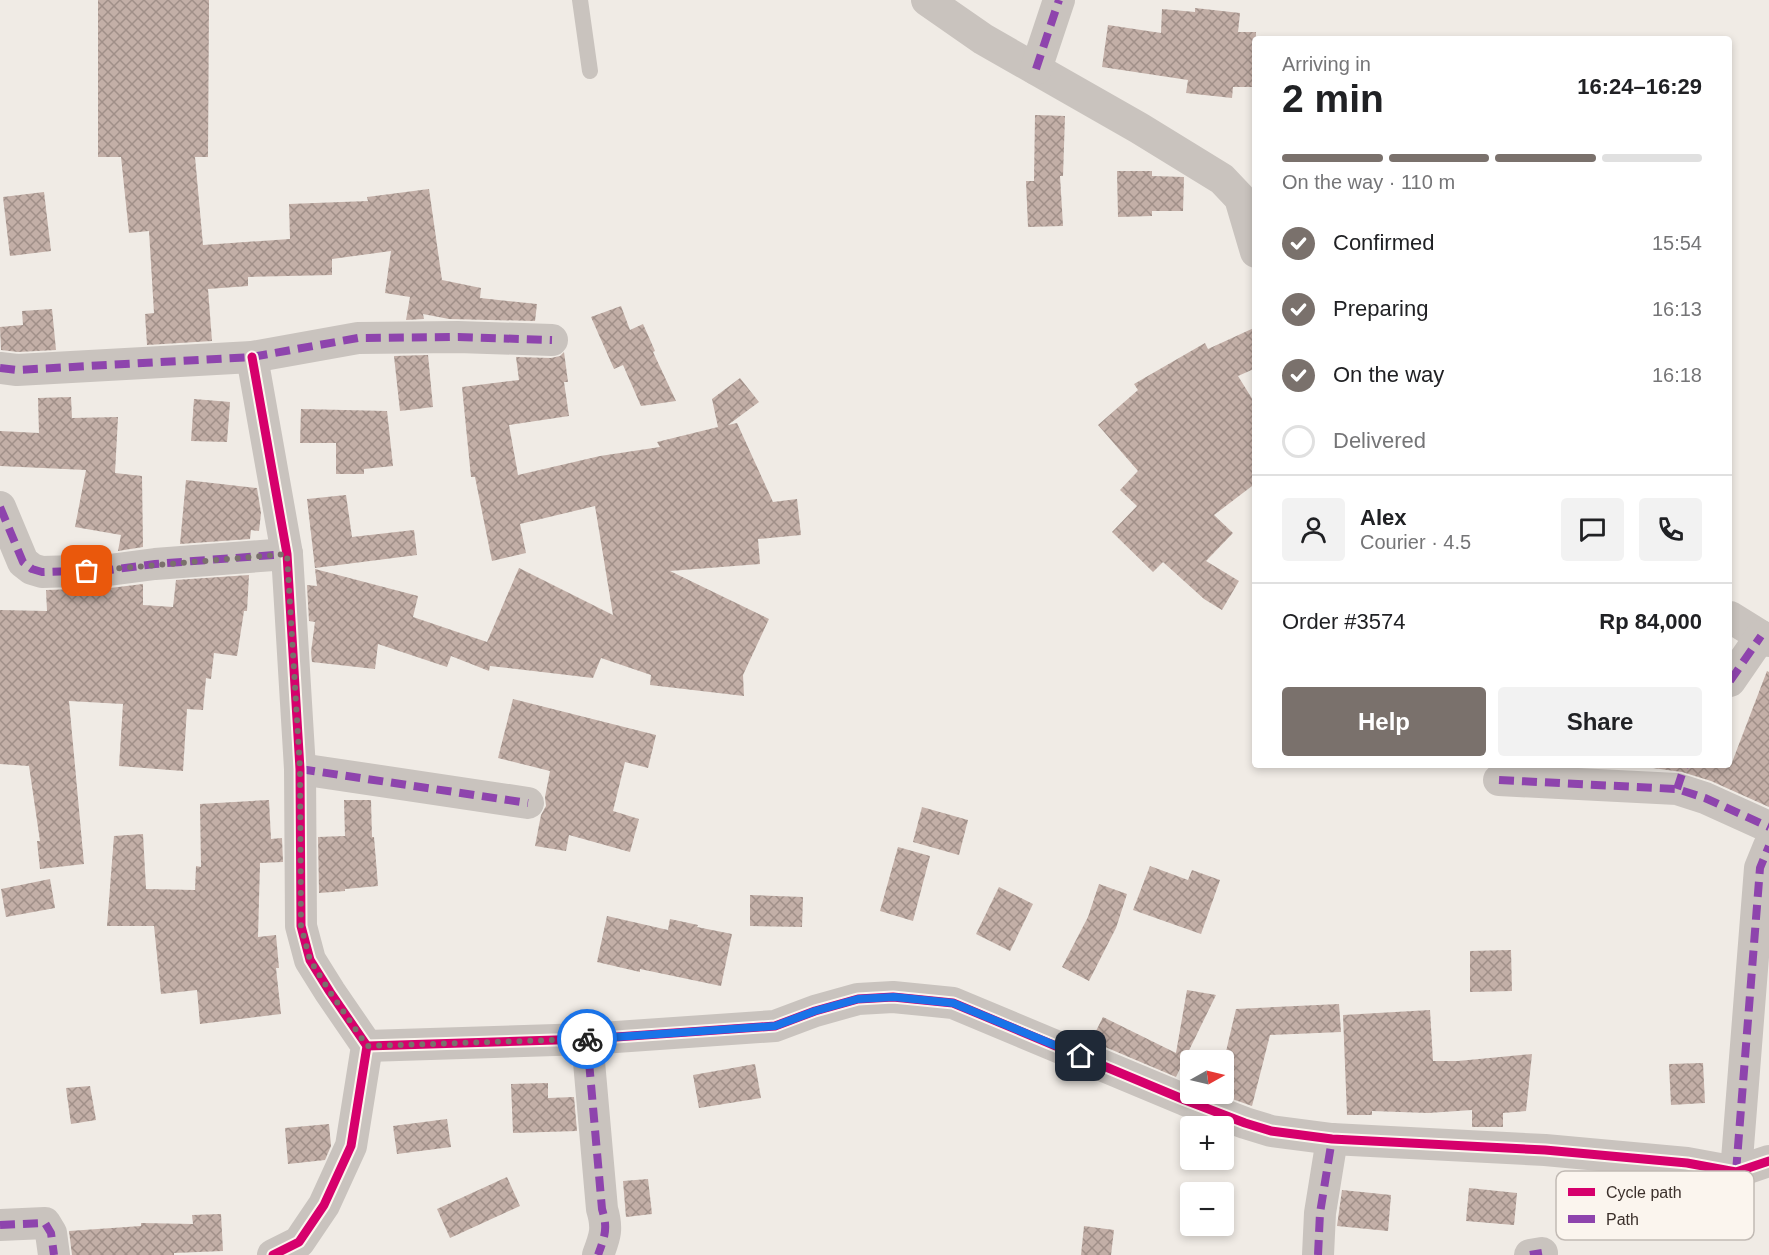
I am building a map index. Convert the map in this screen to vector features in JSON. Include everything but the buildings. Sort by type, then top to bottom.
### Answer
[{"type":"street","points":[[927,0],[983,39],[1139,128],[1222,179],[1240,198],[1252,238]]},
{"type":"street","points":[[1036,69],[1059,0]]},
{"type":"street","points":[[0,368],[17,370],[252,357],[358,338],[458,337],[552,340]]},
{"type":"street","points":[[252,357],[287,554],[300,769],[301,926],[310,960],[367,1046],[351,1146],[324,1204],[299,1242],[273,1255]]},
{"type":"street","points":[[0,507],[23,562],[32,569],[42,572],[109,570],[155,564],[287,554]]},
{"type":"street","points":[[1732,618],[1765,638],[1732,679]]},
{"type":"street","points":[[300,769],[528,803]]},
{"type":"street","points":[[1499,780],[1681,777],[1706,798],[1769,827]]},
{"type":"street","points":[[1736,1171],[1766,861]]},
{"type":"street","points":[[367,1046],[587,1039],[775,1026],[815,1011],[858,999],[894,997],[953,1003],[1245,1123],[1271,1131],[1332,1139],[1545,1150],[1687,1163],[1731,1171]]},
{"type":"street","points":[[587,1039],[602,1209],[606,1226],[605,1237],[598,1255]]},
{"type":"street","points":[[1318,1255],[1320,1213],[1332,1139]]},
{"type":"street","points":[[1739,1171],[1769,1161]]},
{"type":"street","points":[[0,1225],[45,1223],[51,1233],[54,1255]]},
{"type":"lane","points":[[580,0],[590,71]]},
{"type":"marked path","points":[[1036,69],[1059,0]]},
{"type":"marked path","points":[[0,368],[17,370],[252,357],[358,338],[458,337],[552,340]]},
{"type":"marked path","points":[[0,507],[23,562],[32,569],[42,572],[109,570],[155,564],[287,554]]},
{"type":"marked path","points":[[1732,678],[1761,636]]},
{"type":"marked path","points":[[1677,789],[1684,768]]},
{"type":"marked path","points":[[300,769],[528,803]]},
{"type":"marked path","points":[[1499,780],[1677,789],[1705,798],[1769,827]]},
{"type":"marked path","points":[[1736,1171],[1760,868],[1769,846]]},
{"type":"marked path","points":[[587,1039],[605,1227],[598,1255]]},
{"type":"marked path","points":[[1318,1255],[1320,1213],[1332,1139]]},
{"type":"marked path","points":[[0,1225],[45,1223],[51,1233],[54,1255]]},
{"type":"marked path","points":[[1530,1255],[1542,1253]]},
{"type":"cycle path","points":[[252,357],[287,554],[300,769],[301,926],[310,960],[367,1046],[351,1146],[324,1205],[299,1242],[273,1255]]},
{"type":"cycle path","points":[[367,1046],[587,1039],[775,1026],[815,1011],[858,999],[893,997],[953,1003],[1185,1100],[1271,1131],[1332,1139],[1545,1150],[1687,1163],[1731,1171]]},
{"type":"cycle path","points":[[1739,1171],[1769,1161]]},
{"type":"way so far","points":[[87,571],[287,554],[300,769],[301,926],[310,960],[367,1046],[587,1039]]},
{"type":"route","points":[[587,1039],[775,1026],[815,1011],[858,999],[894,997],[953,1003],[1081,1056]]}]
